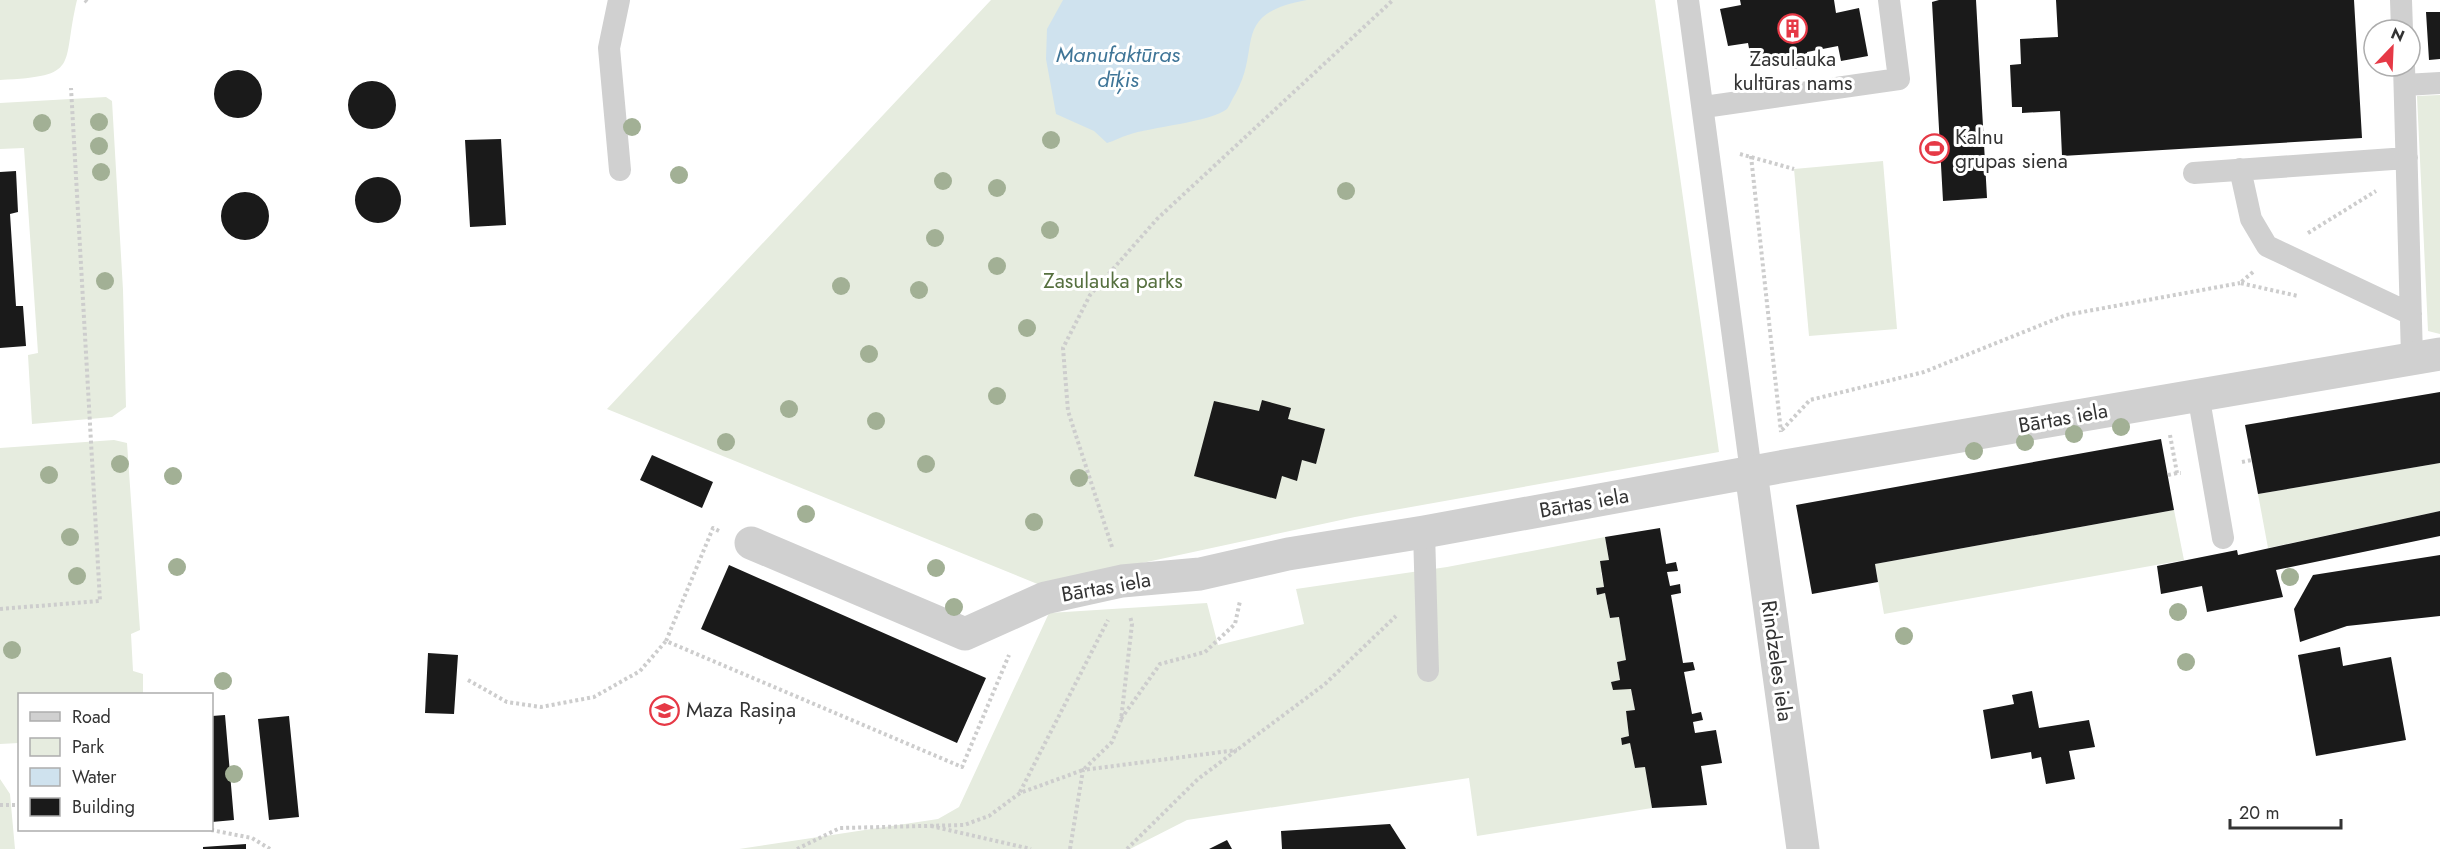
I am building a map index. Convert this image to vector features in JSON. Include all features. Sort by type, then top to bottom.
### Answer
[{"type":"street","name":"Bārtas iela","points":[[965,634],[1045,598],[1200,574],[1288,554],[1425,532],[1785,466],[2426,356]]},
{"type":"street","name":"Rindzeles iela","points":[[1751,472],[1803,849]]},
{"type":"street","points":[[751,543],[965,634]]},
{"type":"lane","points":[[620,0],[609,48],[620,170]]},
{"type":"lane","points":[[1688,0],[1710,149],[1751,472]]},
{"type":"lane","points":[[1704,107],[1899,79],[1889,0]]},
{"type":"lane","points":[[2401,0],[2402,18]]},
{"type":"lane","points":[[2404,78],[2411,314],[2426,356]]},
{"type":"lane","points":[[2418,78],[2440,83]]},
{"type":"lane","points":[[2194,173],[2408,164]]},
{"type":"lane","points":[[2240,170],[2251,219],[2267,246],[2411,314]]},
{"type":"lane","points":[[2198,394],[2223,538]]},
{"type":"lane","points":[[1425,532],[1428,671]]},
{"type":"path","points":[[1121,720],[1132,624],[1106,524],[1068,411],[1063,348],[1090,295],[1157,219],[1393,0]]},
{"type":"path","points":[[0,609],[100,601],[71,88]]},
{"type":"path","points":[[1710,149],[1751,156],[1794,169]]},
{"type":"path","points":[[1751,156],[1785,466]]},
{"type":"path","points":[[2278,251],[2408,164]]},
{"type":"path","points":[[1780,431],[1810,400],[1924,372],[2066,315],[2240,283]]},
{"type":"path","points":[[2242,462],[2252,460]]},
{"type":"path","points":[[2168,475],[2177,473]]},
{"type":"path","points":[[468,680],[507,702],[518,704],[541,707],[594,697],[640,671],[666,640],[713,528],[751,543]]},
{"type":"path","points":[[1070,849],[1083,770],[1112,742],[1121,720],[1160,664],[1205,652],[1235,624],[1247,563]]},
{"type":"path","points":[[1020,793],[1122,585]]},
{"type":"path","points":[[1127,849],[1198,779],[1324,684],[1425,589]]},
{"type":"path","points":[[666,640],[962,767],[1009,653],[965,634]]},
{"type":"path","points":[[797,849],[840,828],[924,824],[964,825],[989,816],[1020,793],[1083,770],[1237,749]]},
{"type":"path","points":[[0,805],[18,805]]},
{"type":"path","points":[[924,824],[1031,849]]},
{"type":"path","points":[[213,830],[252,838],[270,849]]},
{"type":"green space","points":[[0,0],[77,0],[67,54],[63,64],[56,71],[26,78],[0,80]]},
{"type":"green space","name":"Zasulauka parks","points":[[991,0],[1655,0],[1719,452],[1355,517],[1040,585],[607,409]]},
{"type":"green space","points":[[2440,95],[2440,334],[2428,331],[2417,96]]},
{"type":"green space","points":[[106,97],[112,101],[123,290],[126,407],[112,417],[32,424],[28,355],[38,353],[24,148],[0,149],[0,103]]},
{"type":"green space","points":[[1883,161],[1897,329],[1809,336],[1794,169]]},
{"type":"green space","points":[[114,440],[127,443],[140,630],[131,634],[133,671],[143,674],[143,693],[18,693],[18,743],[0,744],[0,448]]},
{"type":"green space","points":[[2440,463],[2440,511],[2268,548],[2258,494]]},
{"type":"green space","points":[[2174,510],[2184,560],[1884,614],[1875,564]]},
{"type":"green space","points":[[1605,537],[1609,560],[1601,573],[1604,587],[1596,588],[1597,595],[1605,593],[1610,618],[1619,617],[1626,660],[1617,662],[1620,680],[1611,682],[1613,689],[1631,689],[1635,710],[1626,711],[1629,736],[1621,738],[1622,745],[1630,743],[1635,768],[1645,767],[1652,808],[1477,836],[1469,778],[1187,820],[1130,849],[739,849],[938,819],[959,807],[1049,613],[1207,603],[1218,645],[1304,624],[1296,589],[1447,567]]},
{"type":"green space","points":[[0,779],[10,794],[15,849],[0,849]]},
{"type":"water","name":"Manufaktūras dīķis","points":[[1063,0],[1307,0],[1283,6],[1267,14],[1258,23],[1252,34],[1243,76],[1227,109],[1219,114],[1138,132],[1107,143],[1094,131],[1056,114],[1046,59],[1047,29]]},
{"type":"building","name":"Zasulauka kultūras nams","points":[[1740,0],[1834,0],[1836,13],[1859,8],[1868,56],[1841,61],[1838,46],[1807,52],[1809,66],[1792,69],[1790,57],[1752,64],[1748,43],[1728,46],[1720,9],[1741,5]]},
{"type":"building","points":[[1976,0],[1987,198],[1943,201],[1932,2]]},
{"type":"building","points":[[2056,0],[2354,0],[2362,138],[2062,156],[2060,111],[2022,113],[2022,107],[2012,107],[2010,65],[2021,64],[2020,39],[2058,37]]},
{"type":"building","points":[[2426,12],[2440,12],[2440,59],[2429,60]]},
{"type":"building","points":[[233,70],[243,70],[258,80],[262,94],[258,108],[252,114],[243,118],[233,118],[218,108],[214,99],[214,89],[224,74]]},
{"type":"building","points":[[367,81],[377,81],[392,91],[396,105],[392,119],[386,125],[377,129],[367,129],[352,119],[348,110],[348,100],[358,85]]},
{"type":"building","points":[[501,139],[506,225],[470,227],[465,140]]},
{"type":"building","points":[[16,171],[18,212],[10,214],[16,306],[23,306],[26,346],[0,348],[0,172]]},
{"type":"building","points":[[383,177],[395,183],[400,191],[400,209],[395,217],[387,222],[373,223],[365,220],[358,213],[355,195],[358,187],[365,180]]},
{"type":"building","points":[[240,192],[250,192],[265,202],[269,216],[265,230],[259,236],[250,240],[240,240],[225,230],[221,221],[221,211],[231,196]]},
{"type":"building","points":[[2440,392],[2440,463],[2258,494],[2245,425]]},
{"type":"building","points":[[1262,400],[1291,408],[1288,419],[1325,429],[1316,464],[1302,460],[1297,481],[1282,476],[1276,499],[1194,476],[1214,401],[1259,411]]},
{"type":"building","points":[[2161,439],[2174,510],[1875,564],[1878,582],[1812,594],[1796,505]]},
{"type":"building","points":[[652,455],[713,482],[702,508],[640,480]]},
{"type":"building","points":[[2440,511],[2440,536],[2276,570],[2283,597],[2207,612],[2202,586],[2161,594],[2157,566],[2237,550],[2238,555]]},
{"type":"building","points":[[1660,528],[1666,564],[1676,562],[1678,571],[1667,572],[1670,586],[1680,584],[1681,593],[1671,595],[1683,663],[1693,662],[1695,670],[1684,672],[1692,714],[1701,712],[1703,720],[1693,722],[1695,733],[1716,730],[1722,763],[1701,766],[1707,805],[1652,808],[1645,767],[1635,768],[1630,743],[1622,745],[1621,738],[1629,736],[1626,711],[1635,710],[1631,689],[1613,690],[1611,682],[1620,680],[1617,662],[1626,660],[1619,617],[1610,618],[1605,593],[1597,595],[1596,588],[1604,587],[1600,561],[1609,560],[1605,537]]},
{"type":"building","points":[[2440,555],[2440,616],[2347,626],[2300,642],[2294,609],[2313,575]]},
{"type":"building","points":[[729,565],[986,678],[957,743],[701,629]]},
{"type":"building","points":[[2340,647],[2343,666],[2391,657],[2406,740],[2316,756],[2298,655]]},
{"type":"building","points":[[428,653],[458,655],[454,714],[425,713]]},
{"type":"building","points":[[2032,691],[2039,728],[2089,720],[2095,747],[2069,751],[2075,779],[2046,784],[2041,757],[2032,759],[2031,752],[1991,759],[1983,710],[2014,704],[2012,695]]},
{"type":"building","points":[[225,715],[234,820],[213,822],[213,716]]},
{"type":"building","points":[[289,716],[299,817],[269,820],[258,719]]},
{"type":"building","points":[[1390,824],[1406,849],[1282,849],[1281,831]]},
{"type":"building","points":[[1227,840],[1232,849],[1209,849]]},
{"type":"building","points":[[246,844],[246,849],[203,849],[203,847]]},
{"type":"place","name":"Zasulauka kultūras nams","points":[[1793,28]]},
{"type":"place","name":"Kalnu grupas siena","points":[[1934,149]]},
{"type":"place","name":"Maza Rasiņa","points":[[665,710]]}]
